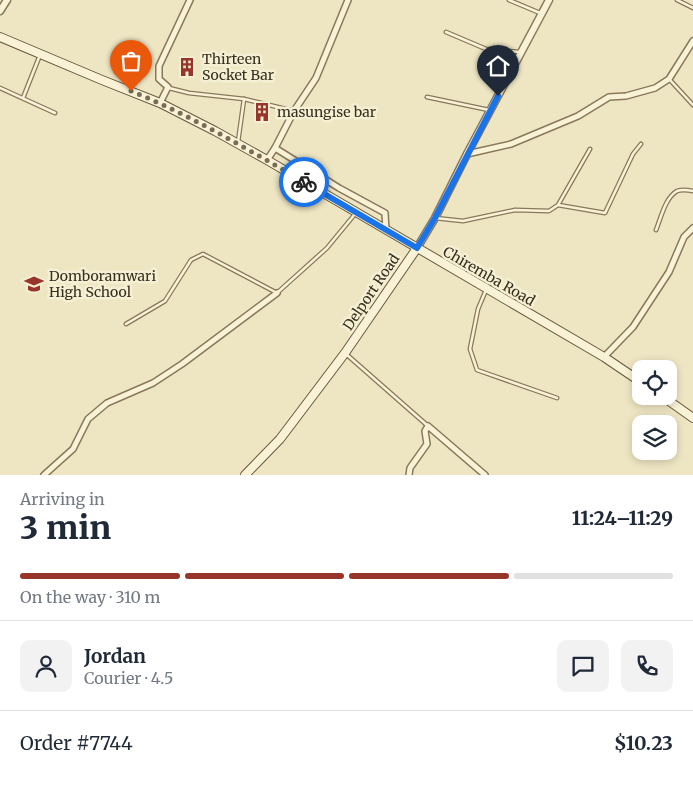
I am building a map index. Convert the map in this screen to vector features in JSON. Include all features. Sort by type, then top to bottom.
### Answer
[{"type":"main road","name":"Chiremba Road","points":[[0,36],[160,103],[238,143],[604,357],[632,376]]},
{"type":"main road","name":"Delport Road","points":[[246,475],[280,439],[345,353],[417,248]]},
{"type":"main road","points":[[675,405],[693,418]]},
{"type":"street","points":[[0,11],[7,0]]},
{"type":"street","points":[[160,103],[168,87],[159,79],[158,66],[190,0]]},
{"type":"street","points":[[267,160],[294,111],[316,78],[348,0]]},
{"type":"street","name":"Delport Road","points":[[417,248],[435,218],[549,0]]},
{"type":"street","points":[[467,154],[511,144],[578,116],[609,97],[626,96],[654,88],[669,79],[693,41]]},
{"type":"street","points":[[275,148],[339,188],[385,213],[386,230]]},
{"type":"street","points":[[604,357],[633,327],[669,272],[684,237],[693,228]]},
{"type":"street","points":[[44,475],[73,449],[88,418],[107,403],[153,382],[174,369],[277,294]]},
{"type":"street","points":[[409,475],[410,468],[427,444],[425,431],[428,426],[485,475]]},
{"type":"lane","points":[[509,0],[541,14]]},
{"type":"lane","points":[[677,0],[693,8]]},
{"type":"lane","points":[[446,32],[486,49],[521,52]]},
{"type":"lane","points":[[22,98],[40,54]]},
{"type":"lane","points":[[669,79],[693,105]]},
{"type":"lane","points":[[168,87],[189,92],[244,99],[294,111]]},
{"type":"lane","points":[[0,88],[55,113]]},
{"type":"lane","points":[[427,97],[490,110]]},
{"type":"lane","points":[[238,143],[244,99]]},
{"type":"lane","points":[[558,205],[605,213],[633,154],[641,144]]},
{"type":"lane","points":[[435,218],[463,221],[515,210],[549,211],[558,205],[590,149]]},
{"type":"lane","points":[[656,230],[668,201],[673,194],[678,190],[693,191]]},
{"type":"lane","points":[[126,324],[164,301],[191,260],[203,254],[277,294],[327,248],[356,213]]},
{"type":"lane","points":[[487,288],[478,309],[470,349],[477,370],[557,398]]},
{"type":"lane","points":[[345,353],[428,426]]},
{"type":"way so far","points":[[131,91],[160,103],[215,131],[304,182]]},
{"type":"place","name":"Thirteen Socket Bar","points":[[187,67]]},
{"type":"place","name":"masungise bar","points":[[262,112]]},
{"type":"place","name":"Domboramwari High School","points":[[34,284]]},
{"type":"route","points":[[304,182],[417,248],[435,218],[498,96]]}]
